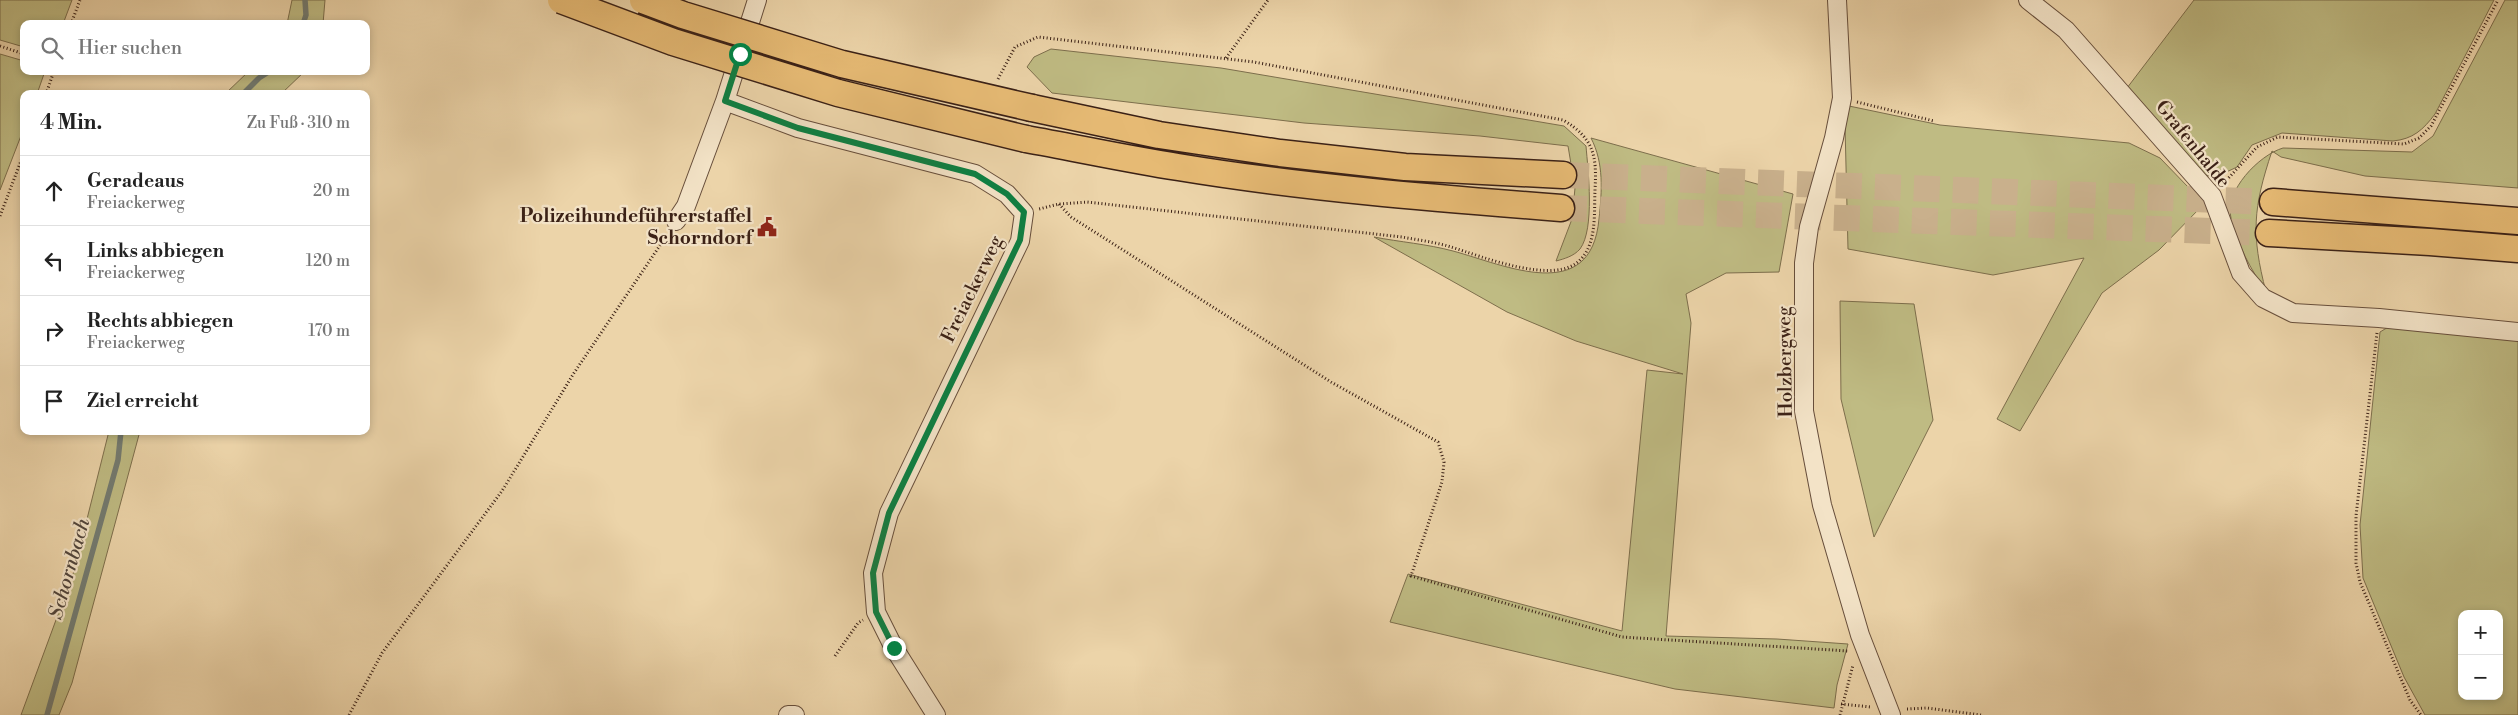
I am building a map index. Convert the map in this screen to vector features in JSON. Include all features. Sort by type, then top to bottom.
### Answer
[{"type":"highway","points":[[560,0],[673,42],[838,93],[1026,139],[1178,167],[1293,183],[1410,197],[1561,208]]},
{"type":"highway","points":[[643,0],[684,15],[842,64],[1159,135],[1280,153],[1406,167],[1563,175]]},
{"type":"highway","points":[[2273,202],[2518,221]]},
{"type":"highway","points":[[2269,233],[2518,249]]},
{"type":"street","name":"Holzbergweg","points":[[1837,0],[1842,98],[1834,138],[1809,226],[1804,263],[1804,411],[1822,505],[1859,643],[1889,712]]},
{"type":"street","name":"Grafenhalde","points":[[2028,0],[2066,30],[2212,196],[2241,273],[2262,298],[2293,313],[2378,318],[2518,332]]},
{"type":"street","points":[[676,221],[686,206],[725,101],[756,2]]},
{"type":"street","points":[[725,101],[798,128],[975,174],[1007,194],[1024,212]]},
{"type":"street","name":"Freiackerweg","points":[[936,715],[894,648],[876,612],[873,573],[889,513],[1020,240],[1024,212]]},
{"type":"street","points":[[788,715],[796,715]]},
{"type":"path","points":[[72,20],[80,0]]},
{"type":"path","points":[[1226,59],[1268,0]]},
{"type":"path","points":[[2212,196],[2257,147],[2278,137],[2404,144],[2419,138],[2431,126],[2498,0]]},
{"type":"path","points":[[1015,47],[1038,37],[1254,62],[1562,120],[1576,128],[1591,145],[1596,167],[1592,237],[1581,259],[1568,269],[1543,271],[1492,261],[1449,246],[1402,236],[1087,202],[1059,204],[1024,212]]},
{"type":"path","points":[[0,46],[20,53]]},
{"type":"path","points":[[47,90],[53,75]]},
{"type":"path","points":[[1842,98],[1934,122]]},
{"type":"path","points":[[0,216],[20,163]]},
{"type":"path","points":[[1059,204],[1071,216],[1332,382],[1438,442],[1444,462],[1442,482],[1411,576],[1622,637],[1859,643],[1841,704],[1840,715]]},
{"type":"path","points":[[349,715],[382,653],[502,491],[574,373],[676,221]]},
{"type":"path","points":[[2378,318],[2356,516],[2356,563],[2364,591],[2410,700],[2421,715]]},
{"type":"path","points":[[835,656],[858,623],[876,612]]},
{"type":"path","points":[[1841,704],[1889,712],[1927,708],[1981,715]]},
{"type":"shaded area","points":[[0,0],[72,0],[64,20],[20,20],[20,46],[0,40]]},
{"type":"shaded area","points":[[292,0],[325,0],[323,20],[288,20]]},
{"type":"shaded area","points":[[2194,0],[2494,0],[2435,114],[2417,133],[2393,141],[2282,133],[2252,145],[2237,167],[2214,178],[2204,174],[2127,88]]},
{"type":"shaded area","points":[[2505,0],[2518,0],[2518,188],[2365,176],[2281,157],[2273,152],[2283,148],[2412,152],[2433,136]]},
{"type":"shaded area","points":[[1051,49],[1221,68],[1564,126],[1586,146],[1589,214],[1585,240],[1575,254],[1556,261],[1572,219],[1575,188],[1568,146],[1480,136],[1304,123],[1052,93],[1027,67],[1034,57]]},
{"type":"shaded area","points":[[0,54],[20,60],[20,75],[44,75],[38,90],[20,90],[20,138],[0,190]]},
{"type":"shaded area","points":[[245,75],[301,75],[285,90],[229,90]]},
{"type":"shaded area","points":[[1849,106],[1940,125],[2129,143],[2160,158],[2190,189],[2200,208],[2159,250],[2102,293],[2020,431],[1997,419],[2084,258],[1993,275],[1848,249],[1845,125]]},
{"type":"shaded area","points":[[1591,138],[1793,194],[1779,272],[1726,273],[1686,294],[1691,323],[1666,636],[1777,639],[1848,644],[1837,685],[1834,708],[1675,689],[1390,622],[1408,574],[1622,631],[1647,370],[1683,374],[1576,341],[1507,312],[1374,237],[1453,251],[1520,270],[1542,273],[1563,271],[1580,263],[1593,246],[1599,219],[1601,177],[1598,157]]},
{"type":"shaded area","points":[[2271,153],[2261,189],[2256,221],[2258,254],[2266,292],[2241,247],[2231,218],[2230,208],[2238,186],[2245,176],[2254,166]]},
{"type":"shaded area","points":[[1840,301],[1914,304],[1933,420],[1874,537],[1841,399]]},
{"type":"shaded area","points":[[2390,326],[2518,339],[2518,715],[2425,715],[2404,677],[2363,578],[2360,525],[2380,332]]},
{"type":"shaded area","points":[[108,435],[139,435],[72,683],[59,715],[21,715],[74,571]]},
{"type":"waterway","name":"Schornbach","points":[[304,20],[305,0]]},
{"type":"waterway","name":"Schornbach","points":[[247,90],[264,75]]},
{"type":"waterway","name":"Schornbach","points":[[47,715],[118,460],[121,435]]},
{"type":"tunnel","points":[[1563,175],[2273,202]]},
{"type":"tunnel","points":[[1561,208],[2269,233]]},
{"type":"place","name":"Polizeihundeführerstaffel Schorndorf","points":[[767,227]]},
{"type":"route","points":[[740,54],[725,101],[798,128],[975,174],[1007,194],[1024,212],[1020,240],[961,359],[889,513],[873,573],[876,612],[894,648]]}]
